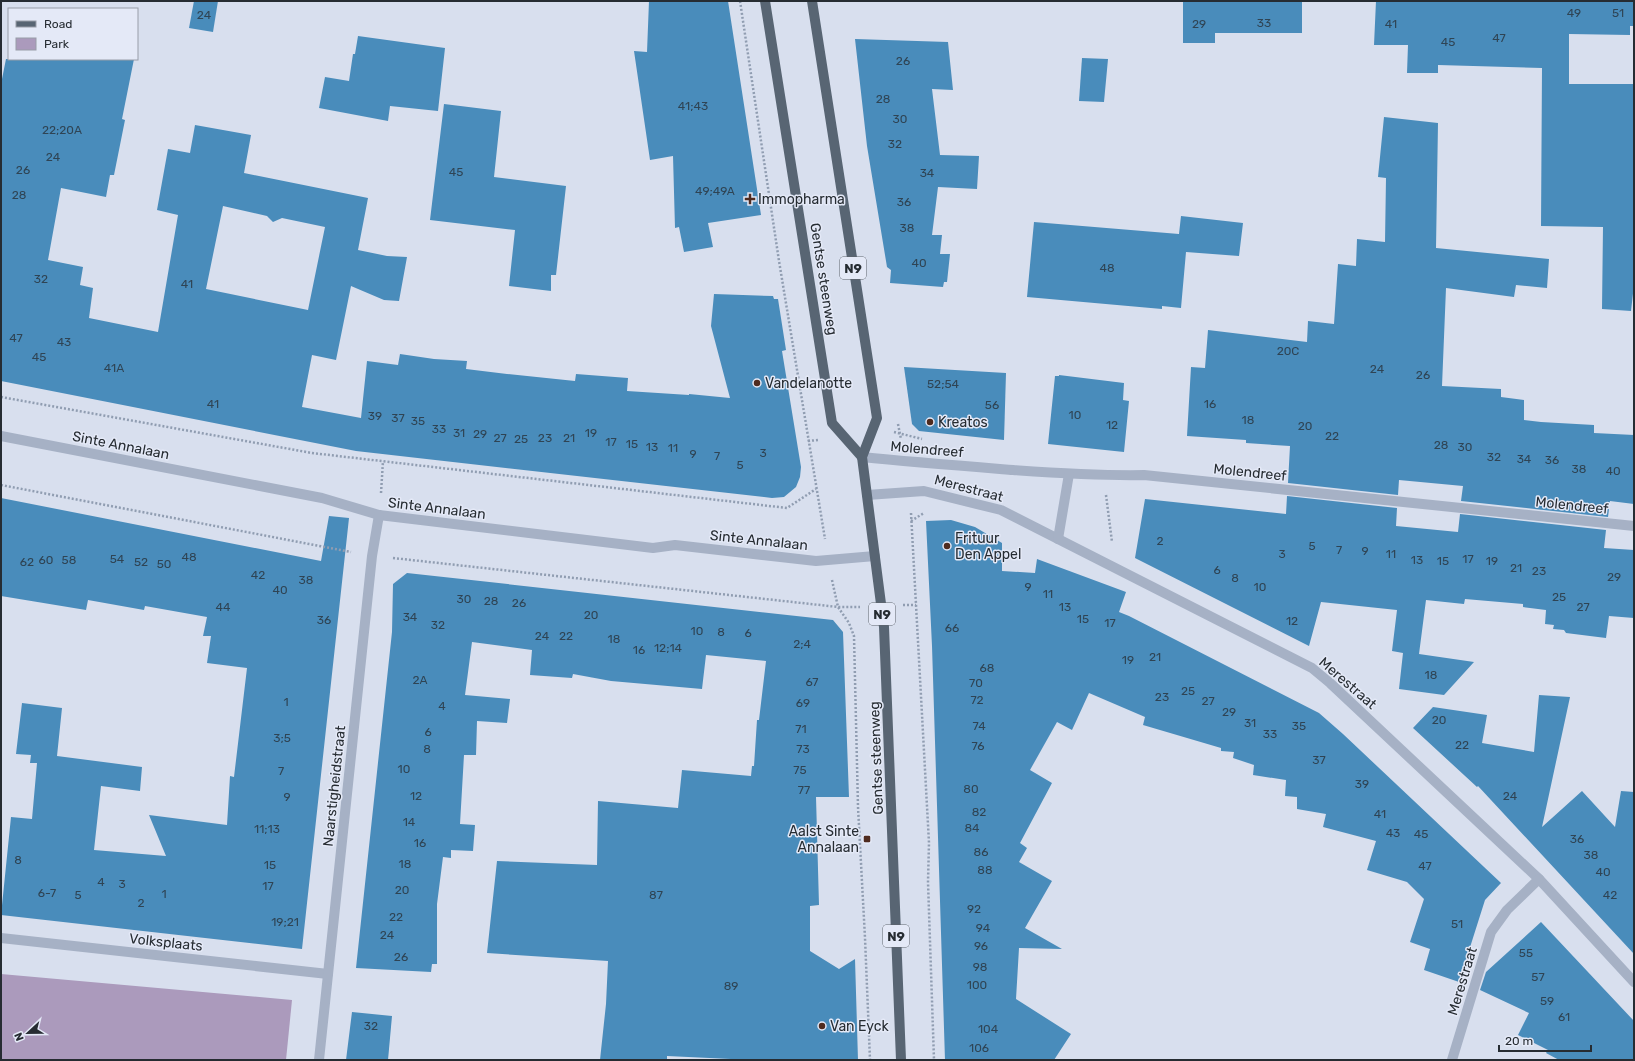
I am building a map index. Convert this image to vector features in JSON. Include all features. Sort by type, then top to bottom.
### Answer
[{"type":"main road","name":"Gentse steenweg","points":[[765,1],[832,423],[862,457]]},
{"type":"main road","name":"Gentse steenweg","points":[[812,1],[877,418],[862,457],[884,627],[901,1060]]},
{"type":"street","name":"Sinte Annalaan","points":[[1,436],[322,498],[379,515],[653,548],[675,545],[816,560],[875,556]]},
{"type":"street","name":"Molendreef","points":[[862,457],[1069,474],[1105,476],[1144,475],[1634,526]]},
{"type":"street","points":[[1058,539],[1069,474]]},
{"type":"street","name":"Merestraat","points":[[867,495],[924,491],[1001,510],[1312,668],[1330,683],[1539,879],[1634,982]]},
{"type":"street","name":"Naarstigheidstraat","points":[[319,1060],[372,556],[379,515]]},
{"type":"street","name":"Merestraat","points":[[1452,1060],[1491,932],[1507,910],[1539,879]]},
{"type":"street","name":"Volksplaats","points":[[1,938],[328,974]]},
{"type":"path","points":[[1,397],[312,453],[787,508],[816,489],[779,261],[740,1]]},
{"type":"path","points":[[379,515],[383,461]]},
{"type":"path","points":[[1105,476],[1108,521],[1116,568]]},
{"type":"path","points":[[1,485],[372,556],[838,607],[849,623],[854,636],[858,807],[870,1060]]},
{"type":"path","points":[[910,491],[929,843],[928,882],[934,1060]]},
{"type":"green space","points":[[1,974],[292,1000],[286,1060],[1,1060]]},
{"type":"building","points":[[194,1],[218,1],[213,32],[189,28]]},
{"type":"building","points":[[649,1],[728,1],[761,215],[708,223],[713,247],[684,252],[679,227],[675,228],[673,156],[650,160],[634,51],[647,52]]},
{"type":"building","points":[[1183,1],[1302,1],[1302,33],[1215,33],[1215,43],[1183,43]]},
{"type":"building","points":[[1376,1],[1634,1],[1634,26],[1630,26],[1630,35],[1569,34],[1569,84],[1634,84],[1634,285],[1631,311],[1602,309],[1603,227],[1541,226],[1542,68],[1438,65],[1438,73],[1407,73],[1408,45],[1374,45]]},
{"type":"building","points":[[358,36],[445,48],[438,111],[390,106],[388,121],[319,108],[325,77],[349,81],[353,54],[355,54]]},
{"type":"building","points":[[855,39],[948,42],[953,90],[932,89],[940,155],[979,156],[977,189],[938,187],[932,235],[942,235],[940,254],[950,254],[947,282],[944,282],[943,287],[890,283],[891,270],[887,267],[867,146]]},
{"type":"building","points":[[1082,58],[1108,59],[1104,102],[1079,101]]},
{"type":"building","points":[[6,59],[134,60],[122,119],[125,120],[114,175],[110,175],[106,197],[61,188],[48,260],[83,267],[80,285],[93,288],[89,318],[158,332],[178,215],[157,210],[168,149],[190,153],[195,125],[251,135],[244,173],[368,198],[358,250],[387,256],[407,257],[399,301],[384,300],[351,286],[336,360],[312,355],[302,407],[361,418],[367,361],[398,365],[400,354],[434,359],[467,361],[466,369],[507,374],[575,381],[576,374],[628,378],[627,391],[689,394],[730,398],[711,326],[714,294],[773,296],[774,299],[778,299],[786,350],[782,351],[801,467],[800,477],[796,487],[784,497],[772,498],[356,451],[1,381],[1,84]],"holes":[[[223,206],[267,216],[273,222],[282,218],[325,227],[308,310],[206,289]]]},
{"type":"building","points":[[444,104],[501,111],[494,177],[566,186],[556,275],[551,275],[551,291],[509,286],[515,230],[430,220]]},
{"type":"building","points":[[1384,117],[1438,123],[1436,248],[1549,259],[1547,288],[1516,285],[1514,297],[1446,288],[1442,386],[1501,389],[1501,397],[1524,400],[1524,420],[1594,425],[1594,433],[1634,435],[1634,504],[1610,501],[1608,517],[1461,501],[1463,486],[1399,480],[1398,495],[1288,483],[1290,446],[1246,443],[1246,440],[1187,436],[1191,367],[1205,368],[1208,330],[1307,342],[1308,321],[1334,324],[1338,264],[1356,266],[1357,239],[1385,242],[1386,178],[1378,177]]},
{"type":"building","points":[[1181,216],[1243,223],[1239,256],[1186,252],[1181,308],[1162,306],[1162,309],[1027,297],[1034,222],[1179,234]]},
{"type":"building","points":[[904,367],[1006,373],[1004,440],[919,431],[912,424]]},
{"type":"building","points":[[1059,375],[1124,383],[1123,400],[1129,401],[1124,452],[1048,444],[1055,376]]},
{"type":"building","points":[[1287,496],[1397,508],[1396,526],[1458,532],[1460,514],[1606,530],[1604,548],[1634,550],[1634,618],[1609,616],[1606,638],[1566,633],[1564,630],[1553,629],[1554,625],[1545,624],[1546,610],[1523,607],[1523,604],[1465,599],[1464,604],[1426,600],[1419,654],[1474,662],[1444,695],[1399,689],[1403,653],[1392,651],[1397,610],[1321,602],[1309,646],[1135,558],[1145,499],[1286,514]]},
{"type":"building","points":[[1,498],[321,561],[329,516],[349,518],[302,949],[1,915],[11,817],[32,819],[37,763],[30,763],[31,755],[16,754],[22,703],[62,708],[57,756],[142,767],[140,791],[101,786],[94,850],[166,856],[149,815],[227,825],[230,776],[234,777],[247,668],[207,663],[211,636],[203,636],[207,617],[145,606],[144,610],[88,600],[86,610],[1,596]]},
{"type":"building","points":[[951,520],[975,527],[1002,543],[1002,571],[1035,573],[1037,559],[1126,592],[1119,612],[1319,713],[1343,734],[1501,883],[1485,900],[1459,982],[1424,970],[1430,949],[1410,942],[1424,899],[1407,882],[1367,870],[1376,841],[1323,827],[1326,814],[1297,809],[1297,797],[1285,796],[1286,780],[1253,775],[1254,765],[1233,758],[1234,752],[1221,751],[1221,748],[1143,725],[1145,717],[1089,693],[1072,730],[1057,722],[1030,770],[1052,783],[1020,843],[1027,848],[1019,862],[1052,881],[1025,928],[1062,949],[1019,948],[1016,999],[1071,1034],[1054,1060],[945,1060],[932,646],[926,521]]},
{"type":"building","points":[[407,573],[833,620],[843,632],[849,797],[816,797],[819,905],[810,906],[810,951],[839,969],[855,959],[858,1060],[752,1060],[667,1056],[667,1060],[600,1060],[606,1004],[608,961],[487,953],[497,861],[597,865],[598,801],[678,808],[682,770],[751,776],[752,766],[754,766],[757,720],[759,720],[766,661],[706,655],[702,689],[611,681],[573,674],[572,678],[530,675],[532,650],[472,642],[465,695],[510,699],[507,723],[477,721],[476,755],[464,755],[460,824],[475,825],[473,851],[451,850],[451,858],[443,857],[437,904],[437,964],[432,964],[431,972],[356,968],[392,632],[393,584]]},
{"type":"building","points":[[1539,695],[1570,697],[1542,827],[1582,791],[1615,827],[1621,791],[1634,792],[1634,954],[1478,786],[1477,787],[1413,728],[1433,707],[1487,715],[1482,743],[1534,752]]},
{"type":"building","points":[[1541,922],[1634,1021],[1634,1060],[1559,1060],[1546,1053],[1548,1050],[1518,1035],[1529,1013],[1480,990],[1486,972]]},
{"type":"building","points":[[352,1012],[392,1016],[388,1060],[346,1060]]},
{"type":"place","name":"Immopharma","points":[[750,199]]},
{"type":"place","name":"Vandelanotte","points":[[757,383]]},
{"type":"place","name":"Kreatos","points":[[930,422]]},
{"type":"place","name":"Frituur Den Appel","points":[[947,546]]},
{"type":"place","name":"Aalst Sinte Annalaan","points":[[867,839]]},
{"type":"place","name":"Van Eyck","points":[[822,1026]]}]
